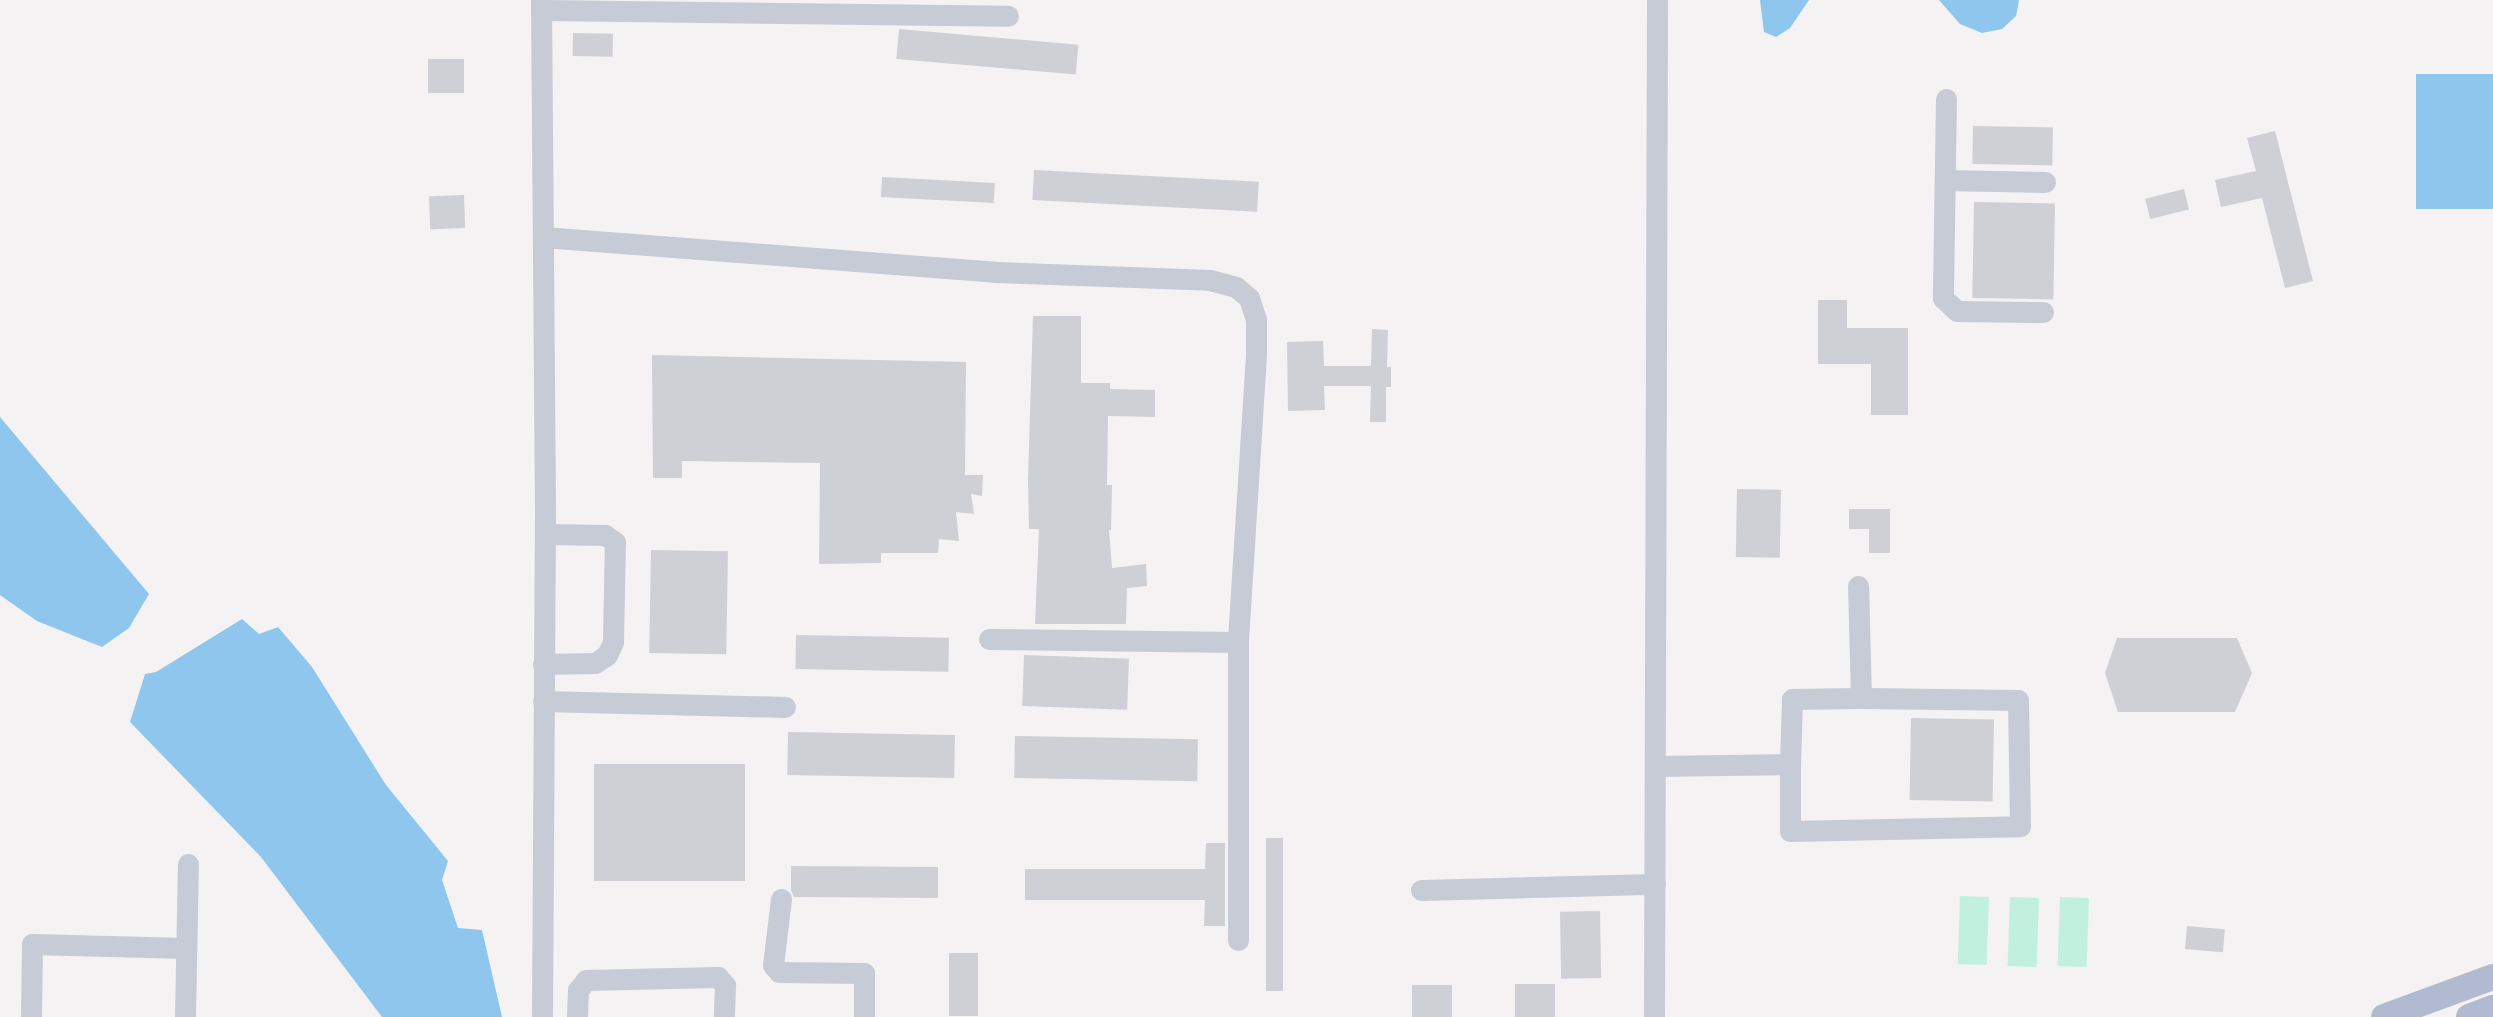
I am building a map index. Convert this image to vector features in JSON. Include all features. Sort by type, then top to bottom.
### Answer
[{"type":"main road","points":[[2384,1017],[2493,977]]},
{"type":"main road","points":[[2469,1017],[2493,1008]]},
{"type":"lane","points":[[1654,1017],[1657,0]]},
{"type":"lane","points":[[542,1017],[545,534],[541,5],[1008,16]]},
{"type":"lane","points":[[1946,99],[1943,299],[1957,311],[2043,312]]},
{"type":"lane","points":[[1945,180],[2045,182]]},
{"type":"lane","points":[[543,237],[995,272],[1210,280],[1236,287],[1249,298],[1256,319],[1238,642],[1238,940]]},
{"type":"lane","points":[[543,664],[595,663],[607,655],[612,642],[615,542],[605,535],[545,534]]},
{"type":"lane","points":[[1858,586],[1861,698]]},
{"type":"lane","points":[[989,639],[1238,642]]},
{"type":"lane","points":[[1792,699],[2018,700],[2020,827],[1790,831],[1790,764],[1792,699]]},
{"type":"lane","points":[[543,701],[785,707]]},
{"type":"lane","points":[[1655,765],[1790,764]]},
{"type":"lane","points":[[185,1017],[188,864]]},
{"type":"lane","points":[[1421,890],[1655,884]]},
{"type":"lane","points":[[781,899],[773,965],[779,972],[864,973],[864,1017]]},
{"type":"lane","points":[[31,1017],[32,944],[186,948]]},
{"type":"lane","points":[[577,1017],[578,990],[586,980],[718,977],[725,985],[724,1017]]},
{"type":"green space","points":[[1960,896],[1989,897],[1987,965],[1958,964]]},
{"type":"green space","points":[[2010,897],[2039,898],[2037,967],[2008,966]]},
{"type":"green space","points":[[2060,897],[2089,898],[2087,967],[2058,966]]},
{"type":"water","points":[[1760,0],[1809,0],[1790,28],[1776,37],[1764,32]]},
{"type":"water","points":[[1939,0],[2019,0],[2016,16],[2002,29],[1982,33],[1960,24]]},
{"type":"water","points":[[2416,74],[2493,74],[2493,209],[2416,209]]},
{"type":"water","points":[[0,417],[149,594],[129,628],[102,647],[37,621],[0,595]]},
{"type":"water","points":[[242,619],[259,634],[278,627],[312,667],[386,785],[448,861],[442,880],[458,928],[482,930],[502,1017],[382,1017],[261,857],[130,722],[145,674],[156,672]]},
{"type":"building","points":[[899,29],[1078,45],[1076,75],[896,59]]},
{"type":"building","points":[[573,33],[613,34],[613,57],[573,56]]},
{"type":"building","points":[[428,59],[464,59],[464,93],[428,93]]},
{"type":"building","points":[[1973,126],[2053,127],[2052,165],[1972,164]]},
{"type":"building","points":[[2275,131],[2313,281],[2285,288],[2262,198],[2221,207],[2215,180],[2256,171],[2247,138]]},
{"type":"building","points":[[1034,170],[1259,182],[1257,212],[1032,200]]},
{"type":"building","points":[[882,177],[995,183],[994,203],[881,197]]},
{"type":"building","points":[[2184,189],[2189,209],[2150,219],[2145,199]]},
{"type":"building","points":[[464,195],[465,228],[430,229],[429,196]]},
{"type":"building","points":[[1974,202],[2055,203],[2053,299],[1972,298]]},
{"type":"building","points":[[1818,300],[1847,300],[1847,328],[1908,328],[1908,415],[1871,415],[1871,364],[1818,364]]},
{"type":"building","points":[[1033,316],[1081,316],[1081,383],[1110,383],[1110,389],[1155,390],[1155,417],[1108,416],[1107,485],[1112,485],[1109,530],[1112,568],[1146,564],[1147,586],[1127,588],[1126,624],[1035,624],[1039,529],[1029,529],[1028,479]]},
{"type":"building","points":[[1372,329],[1388,330],[1387,367],[1391,367],[1391,387],[1386,387],[1386,422],[1370,422],[1371,386],[1324,386],[1325,410],[1288,411],[1287,342],[1323,341],[1324,366],[1371,366]]},
{"type":"building","points":[[652,355],[966,362],[965,475],[983,475],[982,496],[971,494],[974,514],[956,512],[959,541],[939,539],[938,553],[881,553],[881,563],[819,564],[820,463],[682,461],[682,478],[653,478]]},
{"type":"building","points":[[1737,489],[1781,490],[1780,558],[1736,557]]},
{"type":"building","points":[[1849,509],[1890,509],[1890,553],[1869,553],[1869,529],[1849,529]]},
{"type":"building","points":[[651,550],[728,551],[726,654],[649,653]]},
{"type":"building","points":[[796,635],[949,638],[948,672],[795,669]]},
{"type":"building","points":[[2117,638],[2237,638],[2252,673],[2235,712],[2118,712],[2105,673]]},
{"type":"building","points":[[1024,655],[1129,659],[1127,710],[1022,706]]},
{"type":"building","points":[[1911,718],[1994,719],[1993,801],[1910,800]]},
{"type":"building","points":[[788,732],[955,735],[954,778],[787,775]]},
{"type":"building","points":[[1015,736],[1198,739],[1197,781],[1014,778]]},
{"type":"building","points":[[594,764],[745,764],[745,881],[594,881]]},
{"type":"building","points":[[1266,838],[1283,838],[1283,991],[1266,991]]},
{"type":"building","points":[[1206,843],[1225,843],[1225,926],[1204,926],[1205,900],[1025,900],[1025,869],[1205,869]]},
{"type":"building","points":[[791,866],[938,867],[938,898],[794,897],[791,890]]},
{"type":"building","points":[[1600,911],[1601,978],[1561,979],[1560,912]]},
{"type":"building","points":[[2187,926],[2225,929],[2223,952],[2185,949]]},
{"type":"building","points":[[949,953],[978,953],[978,1016],[949,1016]]},
{"type":"building","points":[[1515,984],[1555,984],[1555,1017],[1515,1017]]},
{"type":"building","points":[[1412,985],[1452,985],[1452,1017],[1412,1017]]}]
